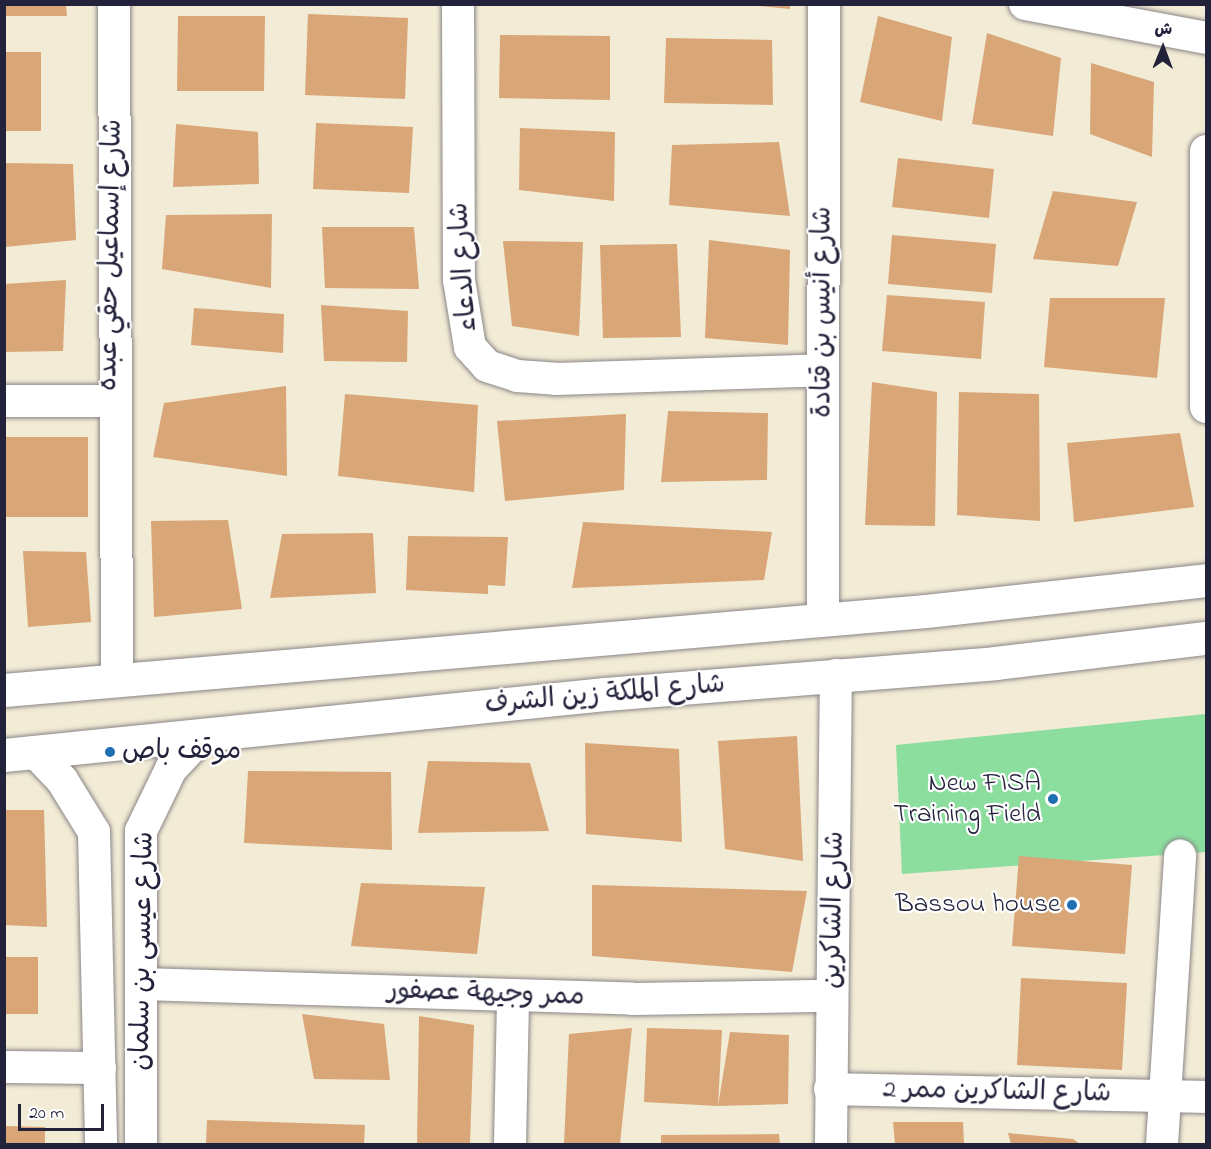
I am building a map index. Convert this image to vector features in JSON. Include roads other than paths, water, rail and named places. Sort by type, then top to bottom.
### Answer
[{"type":"main road","name":"شارع الملكة زين الشرف","points":[[4,690],[117,678],[823,619],[1206,580]]},
{"type":"main road","name":"شارع الملكة زين الشرف","points":[[20,754],[1206,638]]},
{"type":"street","name":"شارع إسماعيل حقي عبده","points":[[4,401],[114,401],[114,4]]},
{"type":"street","name":"شارع الدعاء","points":[[458,4],[460,290],[470,347],[488,366],[556,379],[823,370]]},
{"type":"street","name":"شارع أنيس بن قتادة","points":[[823,619],[824,4]]},
{"type":"street","points":[[1025,4],[1206,38]]},
{"type":"street","points":[[1206,151],[1206,407]]},
{"type":"street","points":[[114,401],[117,678]]},
{"type":"street","name":"شارع الشاكرين","points":[[831,1144],[836,675]]},
{"type":"street","name":"شارع عيسى بن سلمان","points":[[141,1144],[141,831],[171,769],[200,738]]},
{"type":"street","name":"شارع عيسى بن سلمان","points":[[20,754],[62,780],[94,832],[101,1144]]},
{"type":"street","points":[[94,832],[120,825],[141,831]]},
{"type":"street","points":[[1162,1144],[1180,856]]},
{"type":"street","name":"ممر وجيهة عصفور","points":[[141,984],[513,996],[832,996]]},
{"type":"street","points":[[510,1144],[513,996]]},
{"type":"street","points":[[4,1067],[100,1068]]},
{"type":"street","name":"شارع الشاكرين ممر 2","points":[[830,1089],[1206,1097]]},
{"type":"place","name":"موقف باص","points":[[110,752]]},
{"type":"place","name":"New FISA Training Field","points":[[1053,799]]},
{"type":"place","name":"Bassou house","points":[[1072,905]]}]
